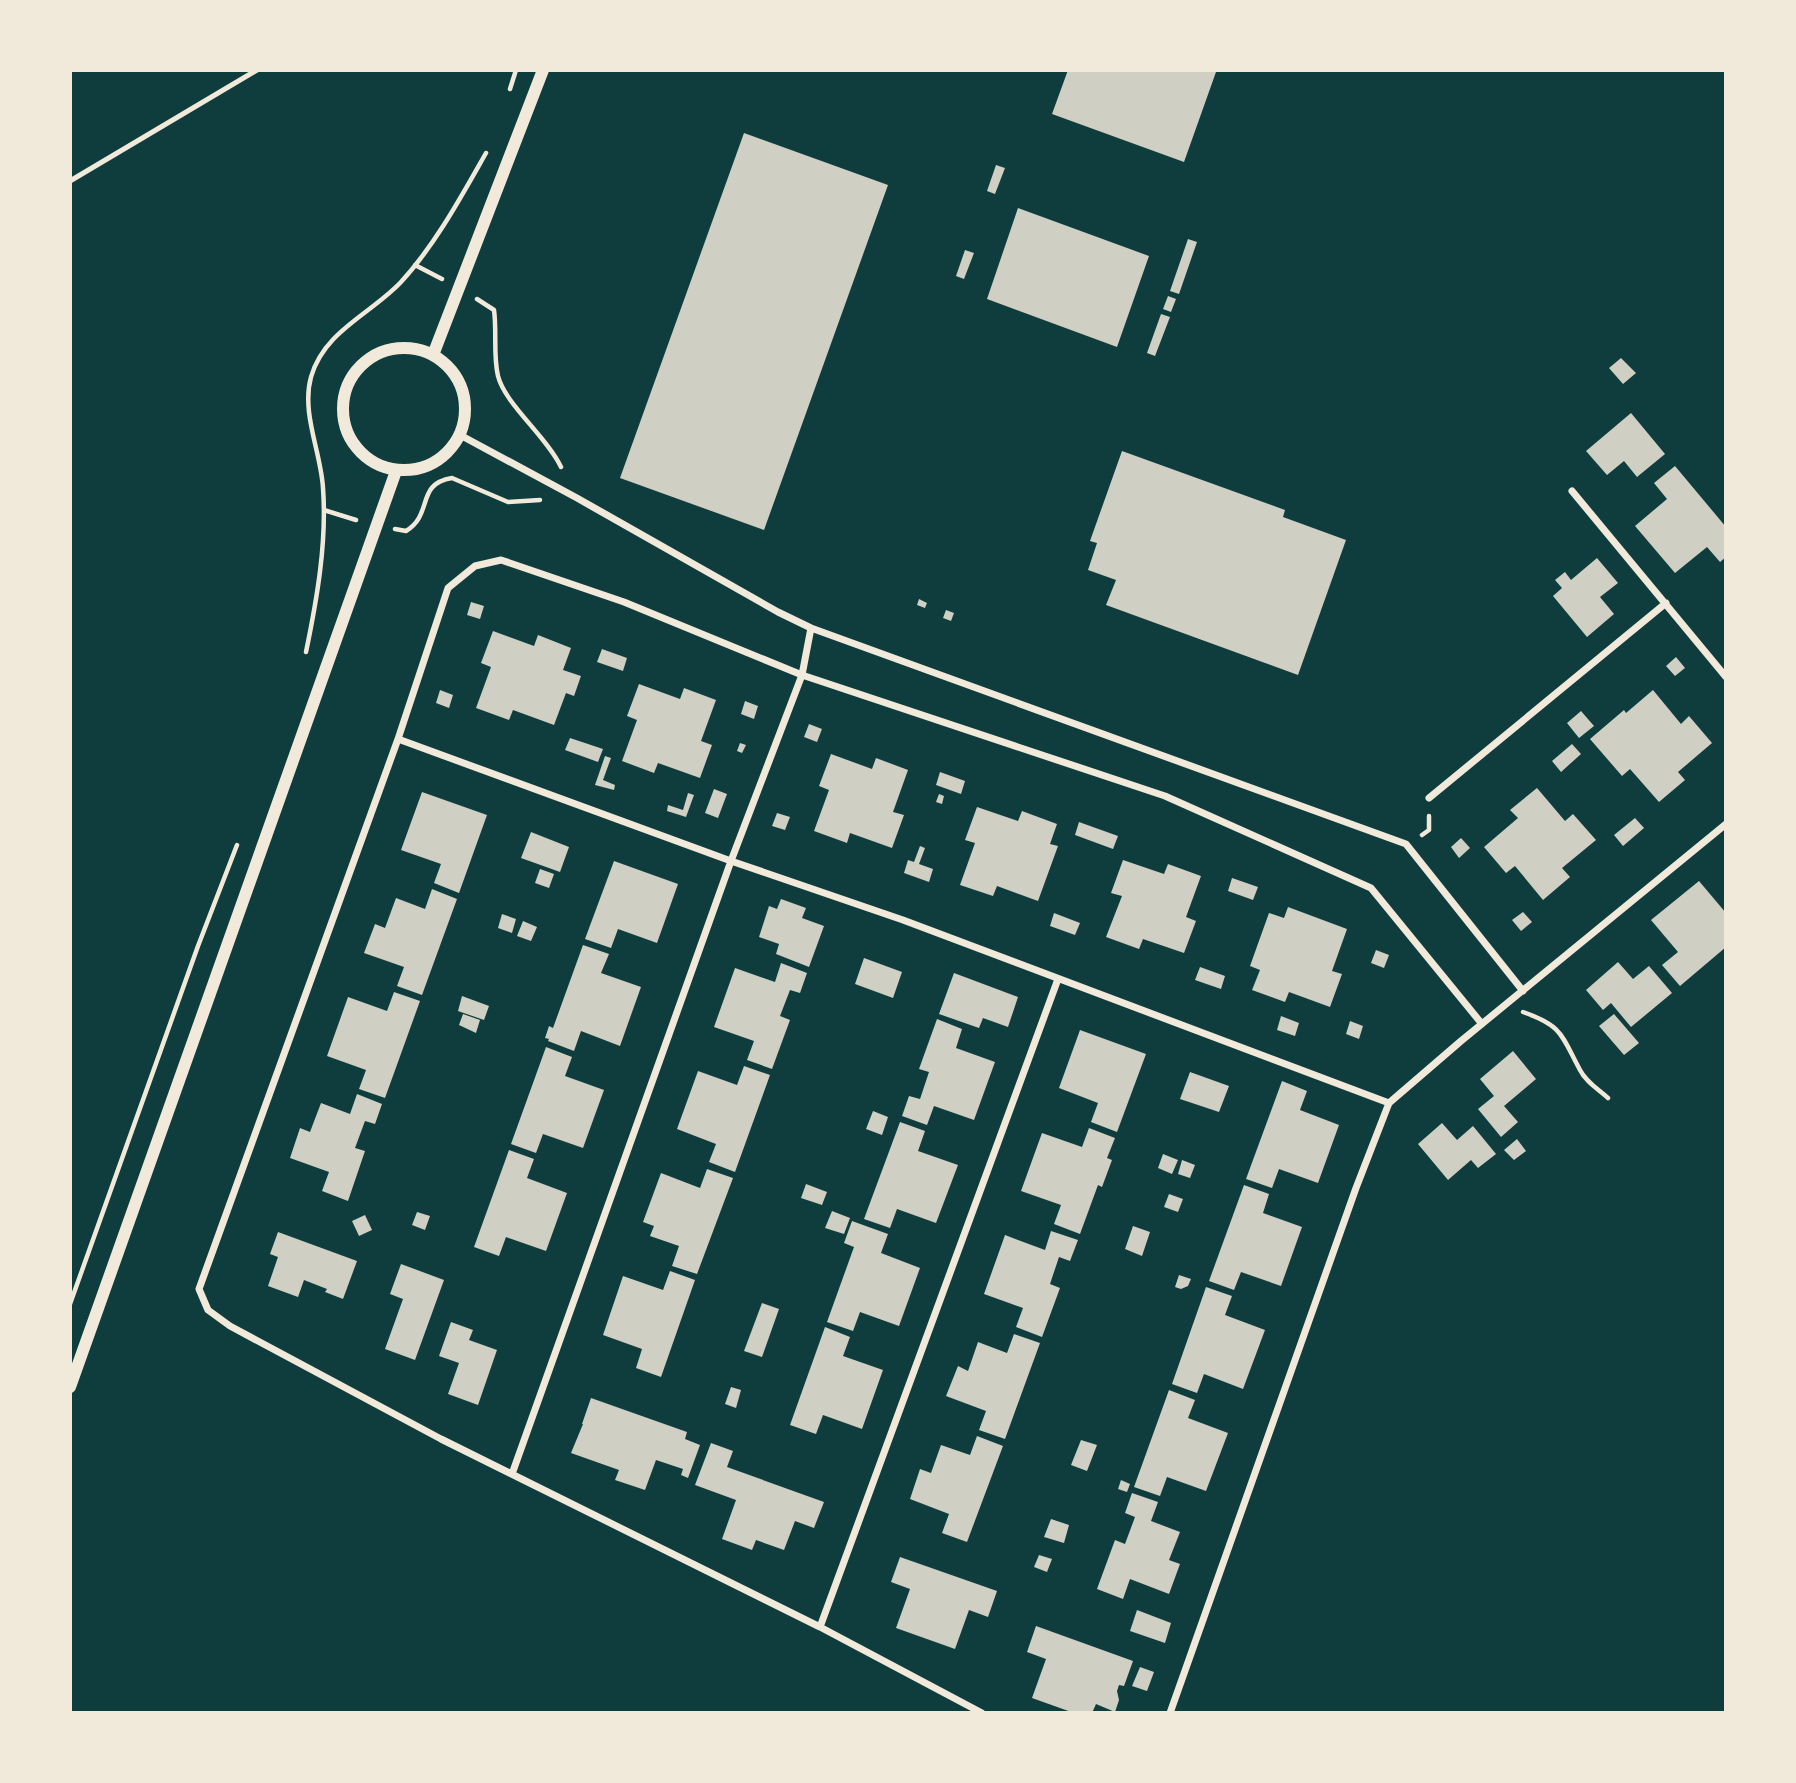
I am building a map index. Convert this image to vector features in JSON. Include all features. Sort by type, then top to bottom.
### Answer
[{"type":"street","points":[[433,355],[543,70]]},
{"type":"street","points":[[411,348],[433,355],[448,366],[459,381],[465,399],[465,417],[460,435],[450,451],[435,463],[416,470],[396,471],[373,463],[355,447],[344,426],[343,402],[350,379],[365,361],[387,350],[411,348]]},
{"type":"street","points":[[460,435],[811,628],[1406,844],[1523,991]]},
{"type":"street","points":[[70,1387],[396,471]]},
{"type":"street","points":[[1572,491],[1726,677]]},
{"type":"street","points":[[982,1713],[820,1627],[442,1439],[230,1326],[208,1310],[200,1289],[398,739],[448,588],[475,566],[502,560],[624,602],[802,674],[1165,796],[1371,888],[1482,1024]]},
{"type":"street","points":[[1429,798],[1666,603]]},
{"type":"street","points":[[512,1474],[731,861],[802,674],[811,628]]},
{"type":"street","points":[[398,739],[731,861],[903,920],[1389,1103]]},
{"type":"street","points":[[1170,1713],[1356,1188],[1389,1103],[1726,824]]},
{"type":"street","points":[[820,1627],[1058,979]]},
{"type":"lane","points":[[70,181],[257,70]]},
{"type":"path","points":[[507,97],[516,70]]},
{"type":"path","points":[[306,653],[317,599],[324,510],[319,457],[309,400],[311,377],[326,346],[350,322],[399,284],[415,265],[460,199],[488,148]]},
{"type":"path","points":[[324,510],[376,526],[405,531],[416,525],[429,489],[442,480],[452,478],[508,502],[577,498],[556,455],[512,402],[498,378],[494,310],[460,288],[415,265]]},
{"type":"path","points":[[1406,844],[1429,830],[1429,798]]},
{"type":"path","points":[[70,1304],[198,946],[240,838]]},
{"type":"path","points":[[1506,1005],[1554,1026],[1566,1040],[1580,1070],[1589,1082],[1608,1098]]},
{"type":"building","points":[[1068,70],[1216,72],[1184,162],[1052,114]]},
{"type":"building","points":[[744,133],[888,185],[764,530],[620,478]]},
{"type":"building","points":[[996,165],[1005,168],[995,194],[987,191]]},
{"type":"building","points":[[1018,208],[1149,256],[1117,347],[987,299]]},
{"type":"building","points":[[1188,239],[1197,242],[1179,294],[1170,291]]},
{"type":"building","points":[[965,250],[974,253],[964,279],[956,276]]},
{"type":"building","points":[[1168,296],[1176,299],[1171,312],[1163,309]]},
{"type":"building","points":[[1161,314],[1170,317],[1155,356],[1147,353]]},
{"type":"building","points":[[1621,358],[1636,373],[1623,384],[1609,368]]},
{"type":"building","points":[[1631,413],[1665,454],[1637,477],[1624,461],[1607,475],[1586,451]]},
{"type":"building","points":[[1122,451],[1285,510],[1283,517],[1346,540],[1298,675],[1106,605],[1116,580],[1088,570],[1097,543],[1090,541]]},
{"type":"building","points":[[1675,466],[1726,527],[1726,557],[1720,562],[1707,547],[1675,573],[1635,526],[1667,499],[1654,483]]},
{"type":"building","points":[[1597,558],[1618,583],[1600,597],[1614,614],[1587,637],[1553,596],[1562,588],[1555,580],[1565,572],[1571,580]]},
{"type":"building","points":[[919,599],[927,603],[925,608],[917,605]]},
{"type":"building","points":[[471,602],[484,606],[480,619],[467,615]]},
{"type":"building","points":[[946,610],[954,613],[951,621],[943,618]]},
{"type":"building","points":[[493,631],[534,646],[538,635],[571,648],[563,670],[581,676],[574,696],[566,693],[554,725],[513,710],[509,720],[476,708],[491,667],[481,663]]},
{"type":"building","points":[[602,649],[627,658],[623,671],[597,662]]},
{"type":"building","points":[[1676,657],[1685,668],[1675,676],[1666,666]]},
{"type":"building","points":[[639,684],[680,699],[684,688],[716,700],[701,741],[712,745],[700,778],[658,763],[654,773],[622,761],[637,720],[627,716]]},
{"type":"building","points":[[440,690],[453,695],[449,708],[436,703]]},
{"type":"building","points":[[1653,690],[1681,724],[1689,716],[1712,743],[1678,772],[1685,780],[1659,802],[1630,769],[1622,776],[1590,739]]},
{"type":"building","points":[[745,701],[758,706],[754,719],[741,714]]},
{"type":"building","points":[[1581,711],[1594,726],[1579,738],[1567,723]]},
{"type":"building","points":[[809,724],[822,729],[817,742],[804,737]]},
{"type":"building","points":[[570,738],[603,749],[598,762],[565,750]]},
{"type":"building","points":[[740,743],[746,745],[742,753],[737,751]]},
{"type":"building","points":[[1572,744],[1581,754],[1561,772],[1552,761]]},
{"type":"building","points":[[831,754],[872,769],[876,758],[908,770],[893,812],[904,815],[892,848],[850,833],[847,843],[814,831],[829,790],[819,786]]},
{"type":"building","points":[[605,756],[611,758],[603,780],[615,785],[614,790],[595,785]]},
{"type":"building","points":[[940,772],[965,781],[961,794],[936,785]]},
{"type":"building","points":[[1537,788],[1565,821],[1573,814],[1596,840],[1562,868],[1570,877],[1543,900],[1515,866],[1506,873],[1484,847],[1518,818],[1510,810]]},
{"type":"building","points":[[714,789],[727,794],[718,818],[705,813]]},
{"type":"building","points":[[422,792],[487,815],[459,893],[434,883],[441,864],[401,850]]},
{"type":"building","points":[[688,793],[694,795],[686,817],[667,811],[668,805],[683,810]]},
{"type":"building","points":[[939,794],[944,796],[942,804],[936,802]]},
{"type":"building","points":[[977,807],[1018,821],[1022,811],[1057,824],[1050,844],[1058,846],[1038,901],[997,886],[993,896],[960,885],[975,843],[965,840]]},
{"type":"building","points":[[777,813],[790,817],[785,830],[772,826]]},
{"type":"building","points":[[1635,818],[1644,828],[1623,846],[1614,835]]},
{"type":"building","points":[[1079,822],[1118,836],[1113,849],[1075,835]]},
{"type":"building","points":[[531,832],[569,847],[560,872],[521,858]]},
{"type":"building","points":[[1461,838],[1470,848],[1459,858],[1451,847]]},
{"type":"building","points":[[920,846],[925,848],[919,864],[933,869],[929,882],[904,873],[908,860],[914,862]]},
{"type":"building","points":[[1123,860],[1164,874],[1168,864],[1201,876],[1186,917],[1196,921],[1184,953],[1143,939],[1139,949],[1106,937],[1122,896],[1111,893]]},
{"type":"building","points":[[614,861],[678,884],[657,943],[618,929],[611,948],[585,939]]},
{"type":"building","points":[[540,869],[554,874],[549,888],[535,883]]},
{"type":"building","points":[[1232,878],[1258,887],[1253,900],[1228,891]]},
{"type":"building","points":[[1699,881],[1726,913],[1726,947],[1680,986],[1662,965],[1678,952],[1651,920]]},
{"type":"building","points":[[432,889],[457,899],[422,995],[397,986],[404,967],[364,953],[375,924],[385,928],[396,898],[425,909]]},
{"type":"building","points":[[781,899],[806,908],[802,918],[824,926],[809,967],[776,954],[779,944],[759,937],[769,906],[777,909]]},
{"type":"building","points":[[1288,907],[1347,929],[1332,971],[1342,974],[1330,1007],[1289,992],[1285,1002],[1252,990],[1260,970],[1250,966],[1269,913],[1284,918]]},
{"type":"building","points":[[1523,912],[1532,922],[1521,931],[1512,920]]},
{"type":"building","points":[[1054,913],[1080,923],[1075,935],[1050,926]]},
{"type":"building","points":[[502,914],[516,919],[512,933],[498,928]]},
{"type":"building","points":[[523,921],[537,927],[531,941],[517,936]]},
{"type":"building","points":[[583,945],[609,954],[601,973],[641,987],[620,1046],[581,1031],[574,1051],[545,1038],[549,1026],[553,1028]]},
{"type":"building","points":[[1376,950],[1389,955],[1384,968],[1371,963]]},
{"type":"building","points":[[864,958],[902,972],[893,998],[855,984]]},
{"type":"building","points":[[1618,962],[1633,979],[1649,966],[1672,993],[1631,1027],[1611,1003],[1603,1010],[1586,990]]},
{"type":"building","points":[[781,963],[807,973],[800,993],[790,990],[780,1016],[790,1020],[772,1069],[747,1060],[754,1041],[714,1027],[735,968],[775,982]]},
{"type":"building","points":[[1200,967],[1225,976],[1221,989],[1195,980]]},
{"type":"building","points":[[954,973],[1018,997],[1008,1027],[983,1018],[979,1028],[939,1014]]},
{"type":"building","points":[[394,992],[420,1001],[385,1098],[359,1089],[366,1070],[327,1056],[348,997],[387,1011]]},
{"type":"building","points":[[462,996],[489,1006],[484,1020],[458,1011]]},
{"type":"building","points":[[463,1014],[480,1020],[476,1033],[459,1025]]},
{"type":"building","points":[[1614,1014],[1639,1043],[1624,1055],[1599,1026]]},
{"type":"building","points":[[1281,1016],[1299,1023],[1295,1036],[1277,1030]]},
{"type":"building","points":[[937,1019],[962,1029],[956,1048],[995,1062],[974,1120],[934,1106],[927,1125],[902,1116],[909,1096],[920,1099],[929,1072],[919,1069]]},
{"type":"building","points":[[1350,1021],[1363,1026],[1359,1039],[1346,1034]]},
{"type":"building","points":[[1080,1030],[1146,1054],[1117,1132],[1091,1122],[1098,1103],[1059,1088]]},
{"type":"building","points":[[546,1047],[572,1057],[565,1076],[604,1090],[583,1148],[543,1134],[536,1153],[511,1144]]},
{"type":"building","points":[[1513,1051],[1536,1079],[1504,1106],[1518,1122],[1501,1137],[1478,1109],[1494,1096],[1480,1079]]},
{"type":"building","points":[[744,1066],[770,1075],[735,1172],[709,1162],[716,1144],[677,1129],[698,1071],[737,1085]]},
{"type":"building","points":[[1190,1072],[1229,1086],[1219,1112],[1180,1099]]},
{"type":"building","points":[[1282,1081],[1307,1091],[1300,1110],[1339,1125],[1318,1183],[1279,1169],[1272,1188],[1246,1179]]},
{"type":"building","points":[[357,1094],[382,1104],[375,1124],[365,1121],[355,1148],[365,1151],[348,1201],[322,1191],[329,1172],[290,1158],[300,1128],[310,1132],[321,1103],[350,1114]]},
{"type":"building","points":[[873,1111],[888,1117],[882,1135],[866,1129]]},
{"type":"building","points":[[900,1122],[925,1131],[918,1151],[958,1165],[936,1223],[897,1209],[890,1228],[864,1219]]},
{"type":"building","points":[[1442,1123],[1457,1140],[1473,1126],[1496,1154],[1478,1168],[1471,1160],[1448,1180],[1418,1144]]},
{"type":"building","points":[[1089,1128],[1115,1138],[1107,1158],[1112,1160],[1102,1187],[1098,1185],[1080,1234],[1054,1224],[1061,1205],[1021,1191],[1042,1133],[1082,1147]]},
{"type":"building","points":[[1517,1139],[1526,1151],[1514,1160],[1504,1150]]},
{"type":"building","points":[[509,1150],[534,1159],[527,1178],[567,1193],[546,1251],[506,1237],[499,1256],[474,1247]]},
{"type":"building","points":[[1163,1154],[1178,1160],[1172,1174],[1158,1168]]},
{"type":"building","points":[[1182,1160],[1195,1165],[1190,1178],[1178,1174]]},
{"type":"building","points":[[707,1169],[733,1178],[697,1274],[672,1266],[679,1246],[650,1236],[654,1226],[643,1222],[661,1173],[700,1188]]},
{"type":"building","points":[[806,1184],[827,1192],[822,1205],[801,1198]]},
{"type":"building","points":[[1244,1185],[1269,1194],[1263,1213],[1302,1227],[1281,1286],[1241,1272],[1234,1290],[1209,1281]]},
{"type":"building","points":[[1169,1194],[1183,1199],[1178,1212],[1164,1207]]},
{"type":"building","points":[[832,1211],[850,1218],[844,1234],[825,1228]]},
{"type":"building","points":[[417,1212],[430,1216],[425,1230],[412,1225]]},
{"type":"building","points":[[365,1215],[372,1230],[359,1236],[352,1221]]},
{"type":"building","points":[[852,1221],[888,1234],[881,1253],[920,1268],[899,1326],[860,1312],[853,1331],[827,1322],[854,1247],[844,1243]]},
{"type":"building","points":[[1133,1226],[1150,1232],[1142,1256],[1125,1249]]},
{"type":"building","points":[[1051,1231],[1078,1240],[1070,1261],[1059,1257],[1050,1284],[1060,1288],[1042,1337],[1016,1327],[1023,1308],[984,1294],[1005,1235],[1045,1250]]},
{"type":"building","points":[[278,1232],[357,1261],[343,1299],[304,1280],[298,1297],[268,1286],[278,1257],[270,1254]]},
{"type":"building","points":[[401,1264],[444,1280],[415,1360],[385,1349],[403,1299],[390,1294]]},
{"type":"building","points":[[670,1271],[695,1280],[661,1377],[636,1368],[642,1349],[603,1335],[623,1276],[663,1290]]},
{"type":"building","points":[[1179,1275],[1191,1279],[1188,1286],[1181,1289],[1175,1287]]},
{"type":"building","points":[[1206,1287],[1232,1296],[1225,1315],[1265,1330],[1243,1389],[1204,1374],[1197,1393],[1172,1384]]},
{"type":"building","points":[[762,1303],[779,1309],[762,1357],[744,1351]]},
{"type":"building","points":[[451,1322],[473,1330],[469,1340],[497,1350],[478,1405],[448,1394],[459,1363],[439,1356]]},
{"type":"building","points":[[825,1327],[850,1337],[843,1356],[883,1370],[862,1429],[823,1415],[816,1434],[790,1425]]},
{"type":"building","points":[[1014,1334],[1040,1343],[1005,1439],[979,1430],[986,1411],[946,1396],[958,1366],[968,1371],[978,1342],[1007,1353]]},
{"type":"building","points":[[731,1387],[741,1390],[736,1408],[725,1404]]},
{"type":"building","points":[[1169,1390],[1195,1400],[1188,1418],[1228,1433],[1206,1491],[1167,1477],[1160,1496],[1134,1487]]},
{"type":"building","points":[[591,1398],[687,1432],[685,1439],[700,1445],[688,1478],[681,1475],[683,1469],[656,1460],[645,1490],[615,1480],[619,1470],[571,1453]]},
{"type":"building","points":[[977,1436],[1003,1446],[967,1542],[942,1533],[949,1514],[910,1499],[920,1469],[931,1473],[941,1445],[970,1455]]},
{"type":"building","points":[[1081,1440],[1097,1445],[1087,1471],[1071,1465]]},
{"type":"building","points":[[711,1443],[733,1451],[727,1467],[824,1502],[814,1528],[795,1521],[784,1550],[756,1540],[752,1550],[722,1539],[736,1500],[695,1485]]},
{"type":"building","points":[[1121,1480],[1130,1484],[1127,1492],[1118,1489]]},
{"type":"building","points":[[1132,1493],[1158,1502],[1151,1521],[1180,1532],[1169,1560],[1180,1564],[1169,1594],[1130,1579],[1123,1599],[1097,1589],[1115,1540],[1125,1544],[1135,1517],[1125,1513]]},
{"type":"building","points":[[1051,1519],[1069,1525],[1064,1543],[1044,1537]]},
{"type":"building","points":[[1039,1555],[1052,1559],[1047,1572],[1034,1567]]},
{"type":"building","points":[[900,1557],[997,1591],[988,1617],[969,1610],[955,1649],[896,1628],[910,1589],[891,1582]]},
{"type":"building","points":[[1137,1610],[1171,1623],[1165,1643],[1130,1631]]},
{"type":"building","points":[[1036,1626],[1133,1661],[1124,1686],[1119,1685],[1119,1700],[1115,1712],[1096,1704],[1092,1713],[1074,1713],[1032,1698],[1046,1659],[1027,1652]]},
{"type":"building","points":[[1140,1667],[1154,1672],[1147,1691],[1132,1686]]}]
